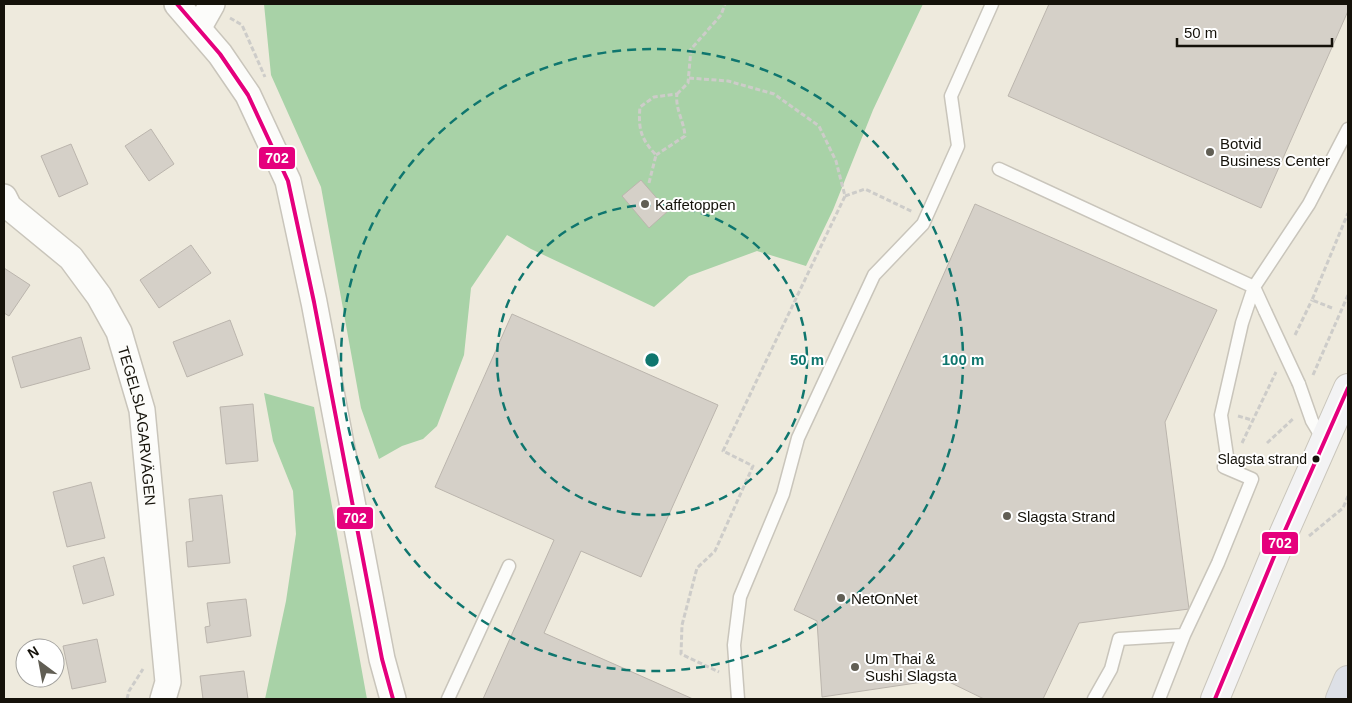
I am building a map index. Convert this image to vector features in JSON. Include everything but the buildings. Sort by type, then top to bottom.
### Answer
[{"type":"highway","points":[[1340,699],[1348,680]]},
{"type":"main road","points":[[1215,699],[1348,388]]},
{"type":"street","points":[[177,4],[199,26],[248,95],[288,181],[312,293],[382,659],[393,699]]},
{"type":"street","points":[[199,26],[212,4]]},
{"type":"street","name":"TEGELSLAGARVÄGEN","points":[[4,197],[9,207],[71,258],[98,296],[120,332],[142,410],[168,682],[163,699]]},
{"type":"lane","points":[[738,699],[734,645],[740,597],[783,494],[798,438],[874,274],[923,224],[926,218],[958,146],[951,96],[992,4]]},
{"type":"lane","points":[[1159,699],[1184,635],[1218,563],[1252,479],[1224,467],[1226,456],[1221,415],[1242,324],[1254,288],[1309,204],[1348,130]]},
{"type":"lane","points":[[999,170],[1254,288],[1298,384],[1312,421],[1324,441]]},
{"type":"lane","points":[[448,699],[509,566]]},
{"type":"lane","points":[[1094,699],[1111,668],[1119,639],[1184,635]]},
{"type":"path","points":[[656,155],[645,143],[640,130],[638,123],[640,107],[654,97],[677,94],[688,83],[691,49],[716,22],[725,4]]},
{"type":"path","points":[[689,78],[728,81],[774,94],[819,126],[836,161],[845,196],[723,451],[753,466],[715,551],[697,568],[682,625],[681,654],[737,678]]},
{"type":"path","points":[[649,183],[656,155],[685,136],[684,125],[676,104],[677,94]]},
{"type":"path","points":[[845,196],[865,189],[926,218]]},
{"type":"path","points":[[1332,308],[1312,300],[1348,213]]},
{"type":"path","points":[[1267,443],[1294,417]]},
{"type":"path","points":[[127,699],[129,691],[145,667]]},
{"type":"green space","points":[[264,4],[923,4],[873,110],[833,210],[806,266],[757,251],[689,276],[654,307],[531,249],[507,235],[471,288],[464,355],[437,426],[423,439],[402,446],[379,459],[361,408],[321,187],[271,75]]},
{"type":"green space","points":[[264,393],[314,407],[367,699],[265,699],[286,601],[296,534],[293,491],[273,441]]},
{"type":"transit line","name":"702","points":[[177,4],[220,54],[248,95],[288,181],[314,302],[382,659],[393,699]]},
{"type":"transit line","name":"702","points":[[1215,699],[1283,535],[1348,388]]},
{"type":"place","name":"Botvid Business Center","points":[[1210,152]]},
{"type":"place","name":"Kaffetoppen","points":[[645,204]]},
{"type":"place","name":"Slagsta strand","points":[[1316,459]]},
{"type":"place","name":"Slagsta Strand","points":[[1007,516]]},
{"type":"place","name":"NetOnNet","points":[[841,598]]},
{"type":"place","name":"Um Thai & Sushi Slagsta","points":[[855,667]]}]
